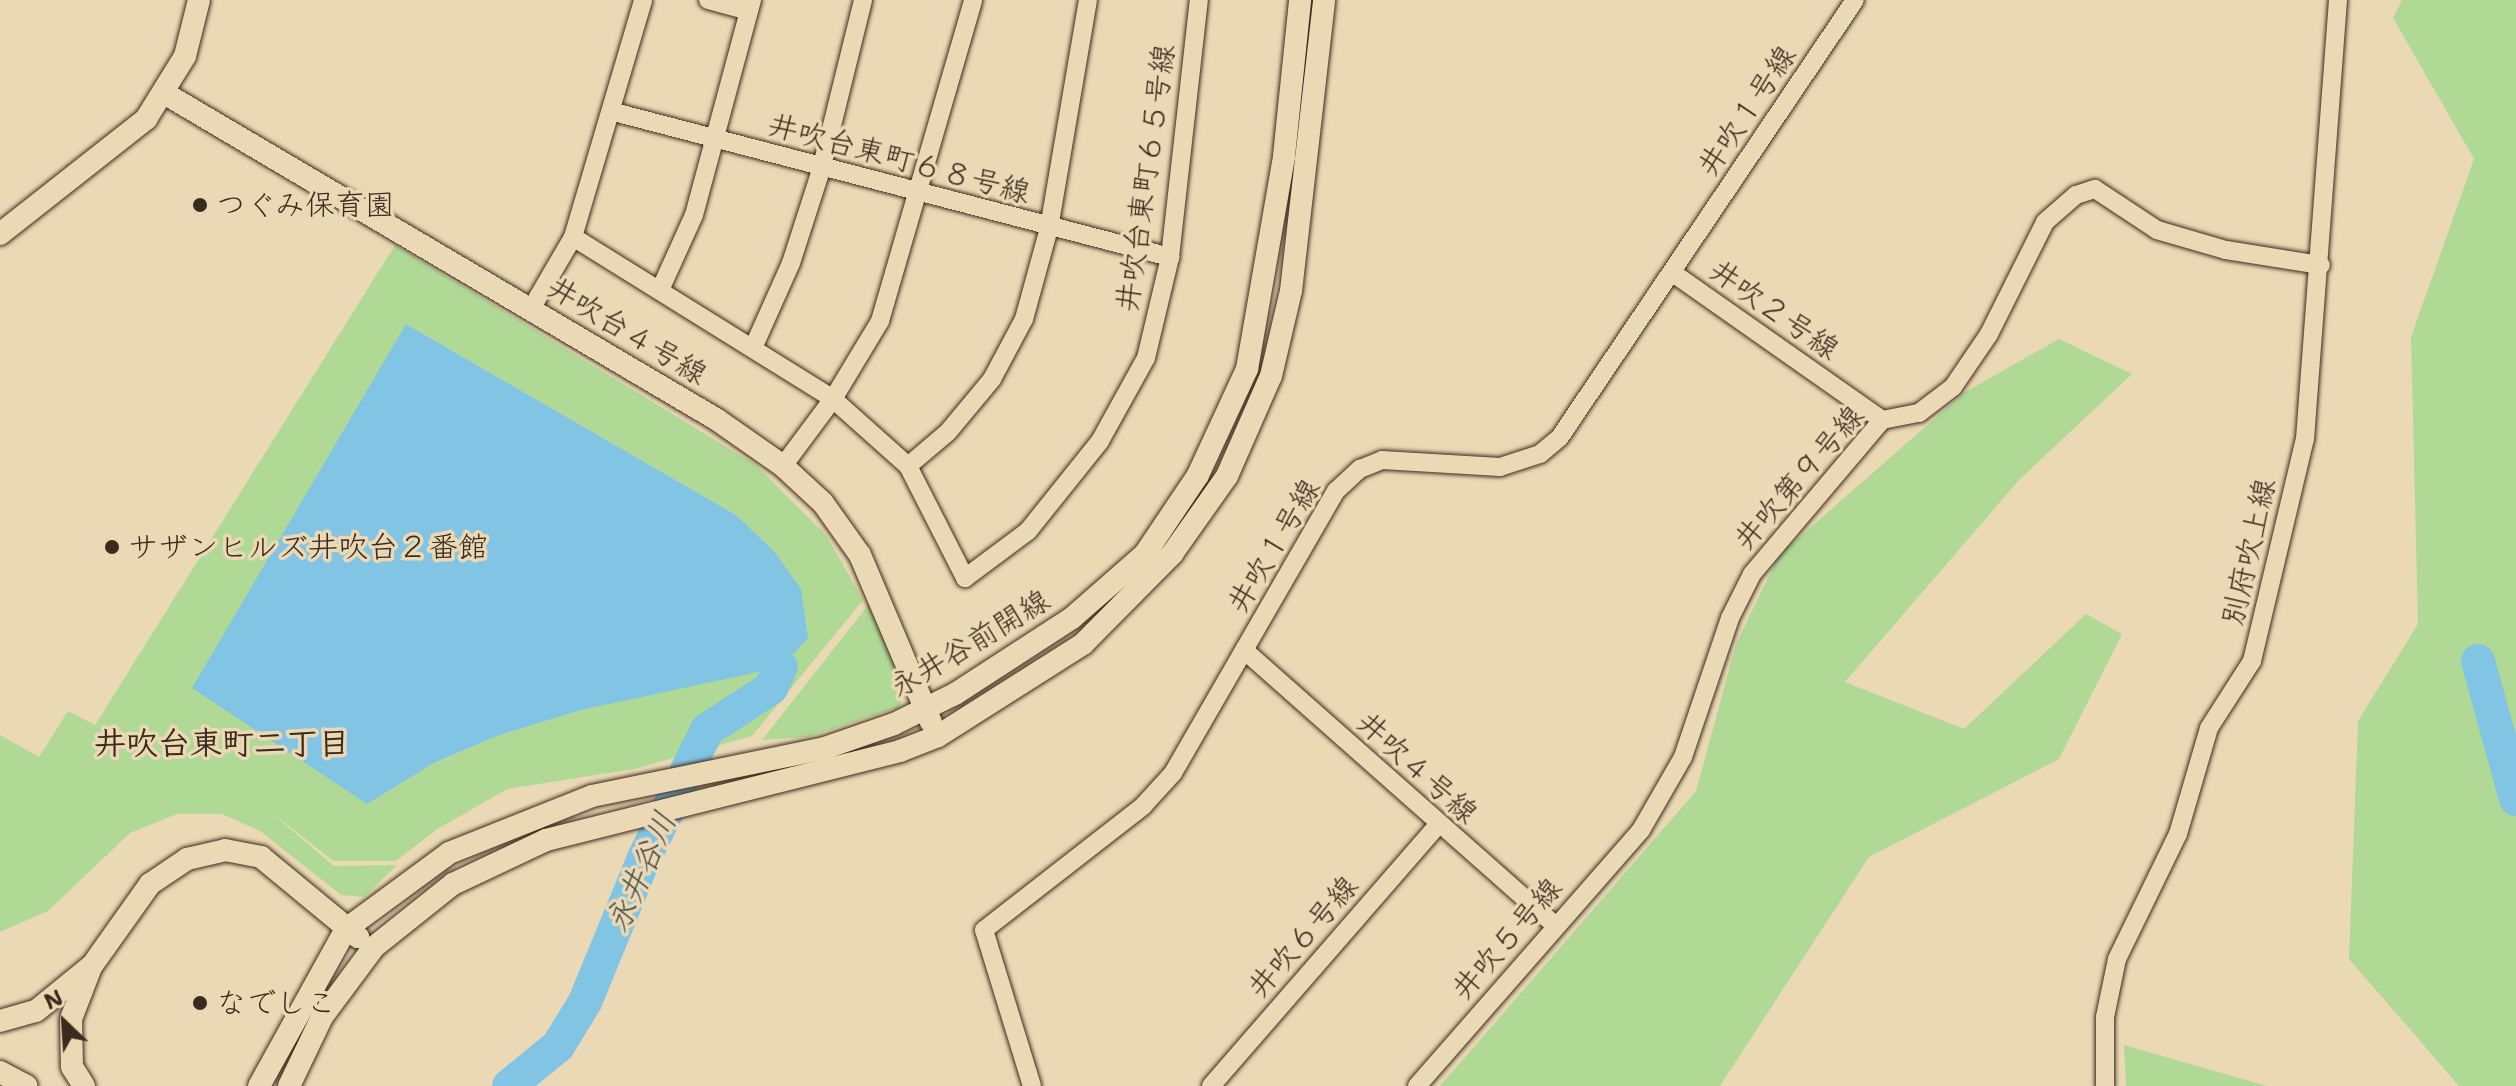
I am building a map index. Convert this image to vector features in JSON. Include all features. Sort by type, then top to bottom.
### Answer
[{"type":"street","points":[[0,234],[146,119],[185,56],[199,0]]},
{"type":"street","points":[[531,309],[573,237],[614,112],[643,0]]},
{"type":"street","points":[[660,290],[694,215],[750,6],[708,0]]},
{"type":"street","points":[[753,348],[791,263],[821,170],[863,0]]},
{"type":"street","points":[[783,466],[833,399],[880,321],[920,194],[973,0]]},
{"type":"street","points":[[908,466],[948,432],[992,379],[1024,319],[1049,228],[1088,0]]},
{"type":"street","name":"井吹台東町６５号線","points":[[573,237],[833,399],[908,466],[965,578],[1028,531],[1100,441],[1146,358],[1170,257],[1199,0]]},
{"type":"street","name":"永井谷前開線","points":[[259,1086],[346,929],[449,853],[592,796],[825,748],[926,708],[1072,618],[1145,554],[1198,475],[1247,369],[1284,156],[1300,0]]},
{"type":"street","name":"永井谷前開線","points":[[289,1086],[322,1017],[374,947],[453,884],[546,840],[900,751],[938,736],[1083,644],[1172,554],[1227,476],[1271,376],[1291,291],[1324,0]]},
{"type":"street","name":"井吹１号線","points":[[1032,1086],[984,930],[1143,806],[1173,773],[1336,491],[1352,476],[1382,460],[1500,467],[1540,454],[1560,437],[1855,0]]},
{"type":"street","name":"別府吹上線","points":[[2105,1086],[2105,1017],[2117,959],[2178,834],[2209,728],[2252,661],[2305,439],[2321,265],[2338,0]]},
{"type":"street","name":"井吹台４号線","points":[[164,93],[716,419],[783,466],[823,503],[860,555],[938,736]]},
{"type":"street","name":"井吹台東町６８号線","points":[[614,112],[821,170],[1170,257]]},
{"type":"street","name":"井吹第９号線","points":[[1641,830],[1683,757],[1730,618],[1752,574],[1882,420],[1919,413],[1953,387],[1989,334],[2045,222],[2076,195],[2095,189],[2171,234],[2321,265]]},
{"type":"street","name":"井吹２号線","points":[[1673,273],[1882,420]]},
{"type":"street","name":"井吹４号線","points":[[1244,650],[1438,825],[1555,925]]},
{"type":"street","name":"井吹６号線","points":[[1211,1086],[1438,825]]},
{"type":"street","name":"井吹５号線","points":[[1417,1086],[1641,830]]},
{"type":"street","points":[[84,1086],[72,1067],[71,1019],[91,967],[150,884],[187,859],[225,850],[261,857],[346,929],[374,947]]},
{"type":"street","points":[[0,1021],[36,1011],[91,967]]},
{"type":"street","points":[[0,1072],[26,1086]]},
{"type":"green space","points":[[2402,0],[2516,0],[2516,1086],[2459,1086],[2349,959],[2358,721],[2418,624],[2411,337],[2474,159],[2393,18]]},
{"type":"green space","points":[[395,245],[756,465],[826,535],[863,600],[752,736],[634,769],[507,789],[436,830],[396,861],[333,861],[266,808],[334,866],[397,865],[364,897],[341,895],[260,831],[222,814],[177,814],[130,833],[48,911],[0,932],[0,735],[39,757],[68,711],[95,725]],"holes":[[[406,324],[736,515],[773,550],[581,710],[497,736],[433,764]]]},
{"type":"green space","points":[[2059,339],[2132,374],[2019,480],[1845,682],[1964,729],[2086,614],[2122,634],[2059,759],[1869,857],[1720,1086],[1440,1086],[1696,791],[1736,644],[1779,555],[1965,392]]},
{"type":"green space","points":[[873,599],[904,692],[899,707],[808,737],[762,740]]},
{"type":"green space","points":[[2124,1045],[2267,1086],[2126,1086]]},
{"type":"water","points":[[406,324],[736,515],[773,550],[801,589],[808,638],[781,667],[581,710],[497,736],[432,764],[367,804],[192,688]]},
{"type":"waterway","points":[[2478,661],[2516,799]]},
{"type":"waterway","name":"永井谷川","points":[[509,1086],[558,1046],[585,1002],[644,858],[707,730],[771,688],[781,667]]},
{"type":"place","name":"つぐみ保育園","points":[[200,205]]},
{"type":"place","name":"サザンヒルズ井吹台２番館","points":[[112,547]]},
{"type":"place","name":"なでしこ","points":[[200,1003]]},
{"type":"district","name":"井吹台東町二丁目","points":[[222,743]]}]
